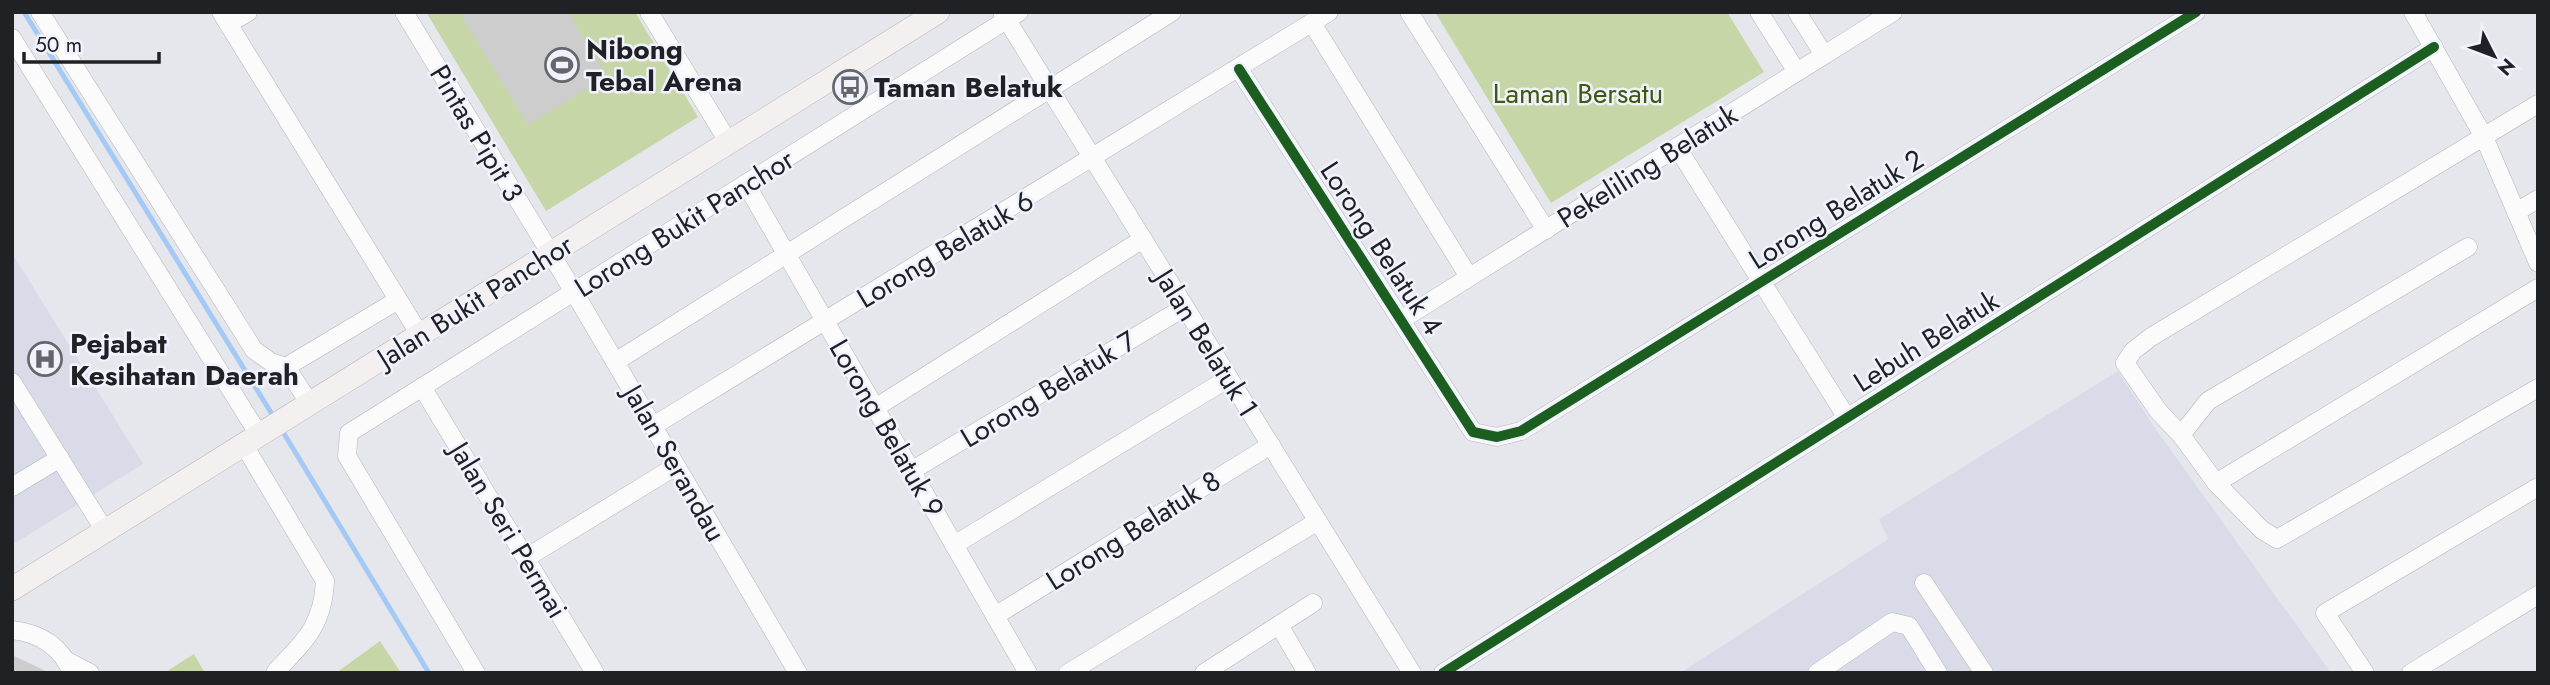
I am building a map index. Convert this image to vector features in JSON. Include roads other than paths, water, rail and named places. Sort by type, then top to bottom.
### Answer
[{"type":"main road","name":"Jalan Bukit Panchor","points":[[12,589],[938,12]]},
{"type":"street","points":[[40,12],[240,331],[254,350],[271,362],[286,367],[310,404]]},
{"type":"street","points":[[247,12],[224,18],[420,335]]},
{"type":"street","name":"Pintas Pipit 3","points":[[404,12],[550,254]]},
{"type":"street","points":[[649,12],[729,143]]},
{"type":"street","points":[[615,362],[1172,12]]},
{"type":"street","name":"Lorong Belatuk 6","points":[[653,426],[1093,159],[1329,12]]},
{"type":"street","points":[[1409,12],[1546,230]]},
{"type":"street","points":[[1759,12],[1797,72]]},
{"type":"street","points":[[1797,12],[1824,55]]},
{"type":"street","name":"Pekeliling Belatuk","points":[[1401,320],[1824,55],[1874,17],[1892,12]]},
{"type":"street","name":"Lorong Belatuk 2","points":[[1497,437],[1521,432],[2196,12]]},
{"type":"street","points":[[2413,12],[2484,137],[2538,263]]},
{"type":"street","name":"Jalan Belatuk 1","points":[[1010,15],[1050,89],[1412,673]]},
{"type":"street","name":"Lorong Bukit Panchor","points":[[476,673],[347,456],[349,433],[1010,15]]},
{"type":"street","points":[[1312,23],[1469,277]]},
{"type":"street","points":[[12,38],[251,440],[326,581],[320,616],[310,636],[276,671]]},
{"type":"street","name":"Lebuh Belatuk","points":[[1443,673],[2434,47]]},
{"type":"street","name":"Lorong Belatuk 4","points":[[1238,69],[1473,432],[1497,437]]},
{"type":"street","points":[[2538,104],[2133,351],[2125,363],[2159,412],[2181,435],[2216,483],[2262,530],[2277,539],[2538,388]]},
{"type":"street","points":[[1677,147],[1847,418]]},
{"type":"street","name":"Lorong Belatuk 9","points":[[746,184],[1028,673]]},
{"type":"street","points":[[2516,212],[2538,199]]},
{"type":"street","points":[[875,408],[1143,239]]},
{"type":"street","points":[[2181,435],[2208,401],[2468,247]]},
{"type":"street","name":"Jalan Serandau","points":[[550,254],[798,673]]},
{"type":"street","points":[[2216,483],[2538,288]]},
{"type":"street","points":[[286,367],[398,300]]},
{"type":"street","name":"Lorong Belatuk 7","points":[[911,471],[1185,307]]},
{"type":"street","points":[[954,545],[1229,378]]},
{"type":"street","points":[[12,382],[105,531]]},
{"type":"street","name":"Jalan Seri Permai","points":[[422,387],[595,673]]},
{"type":"street","name":"Lorong Belatuk 8","points":[[995,616],[1271,445]]},
{"type":"street","points":[[12,487],[60,458]]},
{"type":"street","points":[[526,558],[676,466]]},
{"type":"street","points":[[2365,673],[2325,613],[2538,487]]},
{"type":"street","points":[[1068,673],[1318,521]]},
{"type":"street","points":[[1924,583],[1984,673]]},
{"type":"street","points":[[2411,673],[2538,595]]},
{"type":"street","points":[[1214,670],[1313,603]]},
{"type":"street","points":[[1817,673],[1892,622],[1909,626],[1938,673]]},
{"type":"street","points":[[1279,625],[1307,673]]},
{"type":"street","points":[[12,629],[28,631],[48,640],[69,667],[90,673]]},
{"type":"waterway","points":[[24,12],[275,419]]},
{"type":"waterway","points":[[280,427],[429,673]]},
{"type":"place","name":"Nibong Tebal Arena","points":[[562,65]]},
{"type":"place","name":"Taman Belatuk","points":[[850,87]]},
{"type":"place","name":"Pejabat Kesihatan Daerah","points":[[45,359]]},
{"type":"park label","name":"Laman Bersatu","points":[[1578,93]]}]
